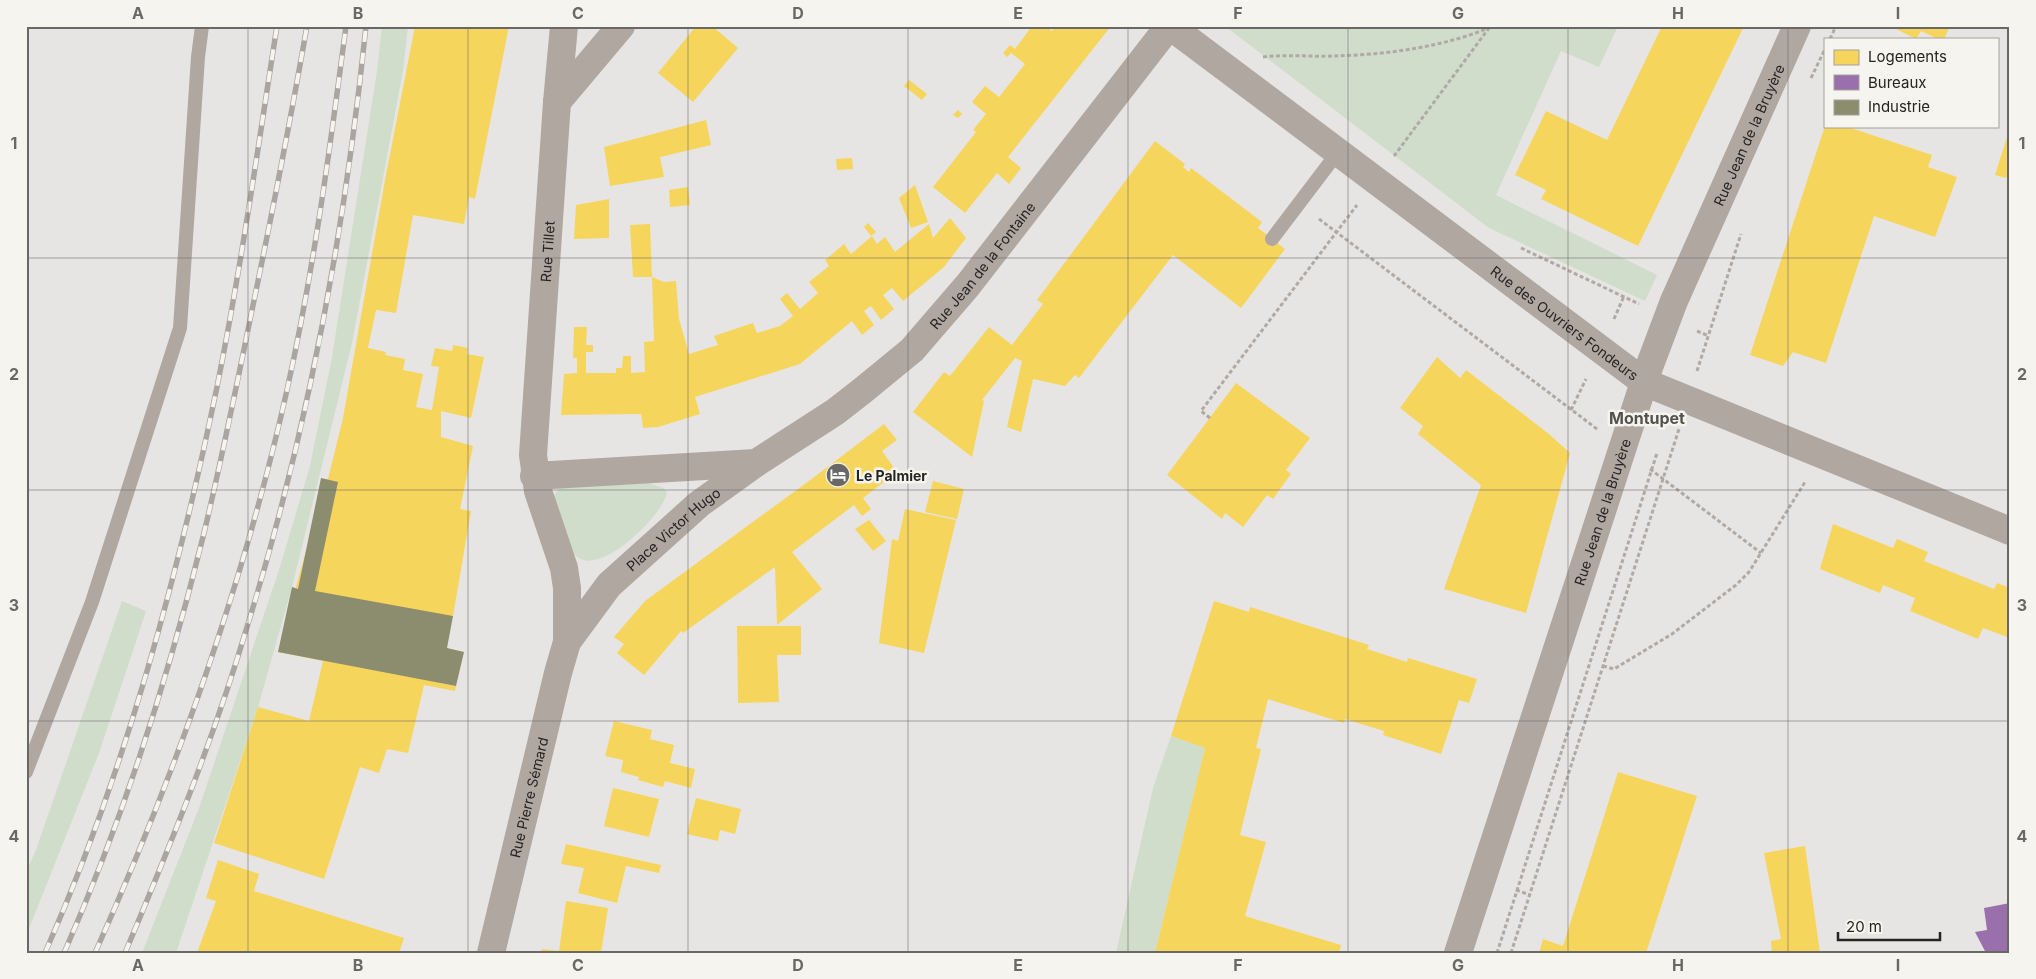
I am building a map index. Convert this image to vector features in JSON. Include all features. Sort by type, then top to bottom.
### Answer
[{"type":"street","name":"Rue Tillet","points":[[534,476],[534,432],[564,26]]},
{"type":"street","points":[[557,102],[621,26]]},
{"type":"street","name":"Rue des Ouvriers Fondeurs","points":[[1170,26],[1644,382],[2010,532]]},
{"type":"street","name":"Rue Jean de la Fontaine","points":[[756,463],[835,412],[912,350],[958,297],[1170,26]]},
{"type":"street","name":"Rue Jean de la Bruyère","points":[[1458,953],[1644,382],[1668,318],[1797,26]]},
{"type":"street","name":"Place Victor Hugo","points":[[534,476],[756,463]]},
{"type":"street","name":"Place Victor Hugo","points":[[568,642],[609,585],[699,504],[756,463]]},
{"type":"street","points":[[534,476],[564,568],[567,588],[568,642]]},
{"type":"street","name":"Rue Pierre Sémard","points":[[491,953],[558,673],[568,642]]},
{"type":"lane","points":[[26,772],[92,602],[180,328],[202,26]]},
{"type":"lane","points":[[1272,239],[1338,152]]},
{"type":"path","points":[[1830,38],[1836,26]]},
{"type":"path","points":[[1265,64],[1257,58],[1274,56],[1333,56],[1384,52],[1433,45],[1472,35],[1491,27]]},
{"type":"path","points":[[1210,418],[1201,411],[1491,27]]},
{"type":"path","points":[[1808,84],[1824,51]]},
{"type":"path","points":[[1298,204],[1761,553]]},
{"type":"path","points":[[1512,953],[1742,232]]},
{"type":"path","points":[[1520,247],[1709,336]]},
{"type":"path","points":[[1693,339],[1696,330]]},
{"type":"path","points":[[1497,953],[1658,452]]},
{"type":"path","points":[[1603,666],[1614,669],[1672,634],[1736,585],[1749,572],[1807,479]]},
{"type":"green space","points":[[382,26],[408,26],[403,71],[352,343],[292,587],[258,707],[176,953],[142,953],[199,808],[279,570],[310,466],[332,357],[377,71]]},
{"type":"green space","points":[[1225,26],[1618,26],[1599,67],[1561,51],[1496,195],[1657,275],[1645,301],[1489,228]]},
{"type":"green space","points":[[649,483],[663,488],[667,492],[656,513],[645,526],[618,549],[605,557],[592,560],[581,559],[574,554],[564,540],[553,497],[560,487]]},
{"type":"green space","points":[[122,601],[146,611],[99,753],[26,936],[26,872],[36,850]]},
{"type":"green space","points":[[1171,736],[1205,748],[1155,953],[1116,953],[1153,788]]},
{"type":"building: Logements","points":[[415,26],[509,26],[475,199],[469,197],[464,224],[413,215],[396,313],[376,310],[368,348],[386,352],[385,355],[405,359],[403,370],[423,374],[416,407],[432,410],[439,367],[431,366],[435,348],[452,351],[453,345],[468,348],[467,354],[484,357],[471,418],[441,411],[441,437],[473,446],[460,509],[471,511],[453,616],[439,683],[456,686],[455,691],[424,685],[408,753],[387,749],[379,773],[360,767],[324,879],[214,843],[258,707],[309,721],[323,661],[278,652],[326,479],[328,479],[343,418],[385,180]]},
{"type":"building: Logements","points":[[696,26],[712,26],[738,48],[693,102],[658,73]]},
{"type":"building: Logements","points":[[1032,26],[1045,26],[1052,31],[1055,26],[1111,26],[1008,157],[1021,168],[1009,184],[997,173],[965,213],[933,187],[976,132],[973,130],[986,114],[972,102],[985,86],[999,97],[1025,64],[1011,53],[1007,57],[1003,53],[1010,45],[1015,49]]},
{"type":"building: Logements","points":[[1662,26],[1744,26],[1638,246],[1541,199],[1546,190],[1515,175],[1546,111],[1607,140]]},
{"type":"building: Logements","points":[[1890,26],[1950,26],[1944,38],[1936,38],[1921,31],[1917,38]]},
{"type":"building: Logements","points":[[909,80],[927,94],[922,100],[904,86]]},
{"type":"building: Logements","points":[[958,110],[962,114],[958,118],[953,115]]},
{"type":"building: Logements","points":[[706,120],[711,145],[660,157],[664,177],[610,186],[604,147]]},
{"type":"building: Logements","points":[[1824,128],[1851,128],[1932,155],[1928,167],[1957,177],[1935,237],[1874,216],[1826,363],[1793,352],[1783,366],[1750,355]]},
{"type":"building: Logements","points":[[2009,131],[2010,171],[2006,178],[1995,175]]},
{"type":"building: Logements","points":[[1155,141],[1185,164],[1183,167],[1189,172],[1191,168],[1262,222],[1258,228],[1285,249],[1241,308],[1173,255],[1079,378],[1075,375],[1065,386],[1033,379],[1021,432],[1007,427],[1022,361],[1015,358],[982,400],[984,401],[972,457],[913,412],[944,372],[950,376],[989,327],[1012,345],[1043,304],[1037,300]]},
{"type":"building: Logements","points":[[852,158],[853,169],[837,170],[836,159]]},
{"type":"building: Logements","points":[[915,185],[928,222],[911,228],[899,198]]},
{"type":"building: Logements","points":[[688,187],[690,205],[670,207],[669,190]]},
{"type":"building: Logements","points":[[609,199],[609,238],[574,239],[576,205]]},
{"type":"building: Logements","points":[[950,218],[966,238],[944,267],[903,301],[892,288],[883,295],[894,309],[881,320],[871,306],[864,311],[874,325],[862,335],[852,321],[800,364],[695,397],[700,414],[658,427],[643,428],[641,414],[561,415],[564,374],[577,373],[577,358],[573,358],[574,327],[587,327],[586,345],[593,345],[593,352],[586,352],[586,373],[616,373],[616,368],[622,368],[623,356],[631,356],[631,373],[645,372],[644,342],[654,341],[652,277],[664,282],[676,281],[679,319],[689,354],[718,345],[714,336],[753,323],[757,333],[780,326],[793,316],[780,299],[787,293],[800,309],[818,293],[809,282],[829,266],[825,260],[844,244],[851,254],[872,236],[877,244],[885,237],[895,252],[929,224],[933,238]]},
{"type":"building: Logements","points":[[868,223],[876,232],[871,236],[864,227]]},
{"type":"building: Logements","points":[[650,224],[652,277],[633,277],[630,225]]},
{"type":"building: Logements","points":[[1437,357],[1460,378],[1466,370],[1549,434],[1570,453],[1526,613],[1444,589],[1481,485],[1418,434],[1423,426],[1400,408]]},
{"type":"building: Logements","points":[[1236,383],[1310,438],[1286,470],[1291,474],[1273,499],[1267,495],[1243,527],[1225,513],[1222,519],[1167,475]]},
{"type":"building: Logements","points":[[884,424],[897,440],[882,451],[897,472],[863,498],[871,509],[862,516],[854,505],[792,552],[822,589],[777,625],[775,567],[683,633],[681,631],[644,675],[617,653],[624,644],[614,637],[645,601]]},
{"type":"building: Logements","points":[[933,481],[964,489],[957,519],[925,512]]},
{"type":"building: Logements","points":[[905,509],[956,520],[924,653],[879,643],[892,539],[898,541]]},
{"type":"building: Logements","points":[[869,520],[886,541],[873,551],[855,529]]},
{"type":"building: Logements","points":[[1833,524],[1893,548],[1897,539],[1928,552],[1924,561],[1994,589],[1997,583],[2010,588],[2010,638],[1983,628],[1978,639],[1910,611],[1915,598],[1883,585],[1880,593],[1820,569]]},
{"type":"building: Logements","points":[[1214,601],[1249,612],[1250,607],[1369,645],[1367,649],[1407,662],[1408,658],[1477,679],[1469,703],[1459,700],[1441,754],[1383,735],[1384,731],[1345,719],[1344,723],[1268,699],[1256,748],[1261,749],[1240,835],[1266,842],[1245,916],[1341,945],[1339,953],[1155,953],[1205,748],[1171,736]]},
{"type":"building: Logements","points":[[737,626],[801,626],[801,655],[777,655],[779,702],[738,703]]},
{"type":"building: Logements","points":[[614,721],[652,730],[650,739],[674,745],[670,763],[695,769],[691,788],[665,781],[663,787],[638,780],[639,777],[621,772],[623,760],[605,756]]},
{"type":"building: Logements","points":[[1618,772],[1697,796],[1646,953],[1539,953],[1543,939],[1563,946]]},
{"type":"building: Logements","points":[[613,788],[659,799],[649,837],[604,826]]},
{"type":"building: Logements","points":[[696,798],[741,809],[735,834],[720,830],[718,841],[687,834]]},
{"type":"building: Logements","points":[[566,844],[661,865],[659,873],[626,866],[617,903],[578,893],[584,868],[561,864]]},
{"type":"building: Logements","points":[[1805,846],[1820,953],[1772,953],[1771,941],[1781,939],[1764,853]]},
{"type":"building: Logements","points":[[218,860],[259,874],[254,891],[404,938],[399,953],[197,953],[216,901],[206,898]]},
{"type":"building: Logements","points":[[566,901],[608,908],[601,953],[541,953],[542,949],[559,951]]},
{"type":"building: Bureaux","points":[[2010,903],[2010,953],[1986,953],[1975,932],[1987,930],[1984,908]]},
{"type":"building: Industrie","points":[[321,478],[338,482],[315,591],[453,616],[447,648],[464,652],[456,686],[278,652],[292,587],[298,589]]},
{"type":"railway","points":[[45,953],[74,885],[100,815],[124,745],[166,603],[201,459],[226,342],[277,26]]},
{"type":"railway","points":[[64,953],[106,851],[143,748],[189,590],[210,509],[234,398],[307,26]]},
{"type":"railway","points":[[95,953],[153,816],[205,676],[229,605],[270,462],[297,345],[313,254],[346,26]]},
{"type":"railway","points":[[125,953],[206,751],[234,668],[269,553],[306,404],[322,330],[347,178],[366,26]]},
{"type":"place","name":"Le Palmier","points":[[838,475]]},
{"type":"district","name":"Montupet","points":[[1647,418]]}]
